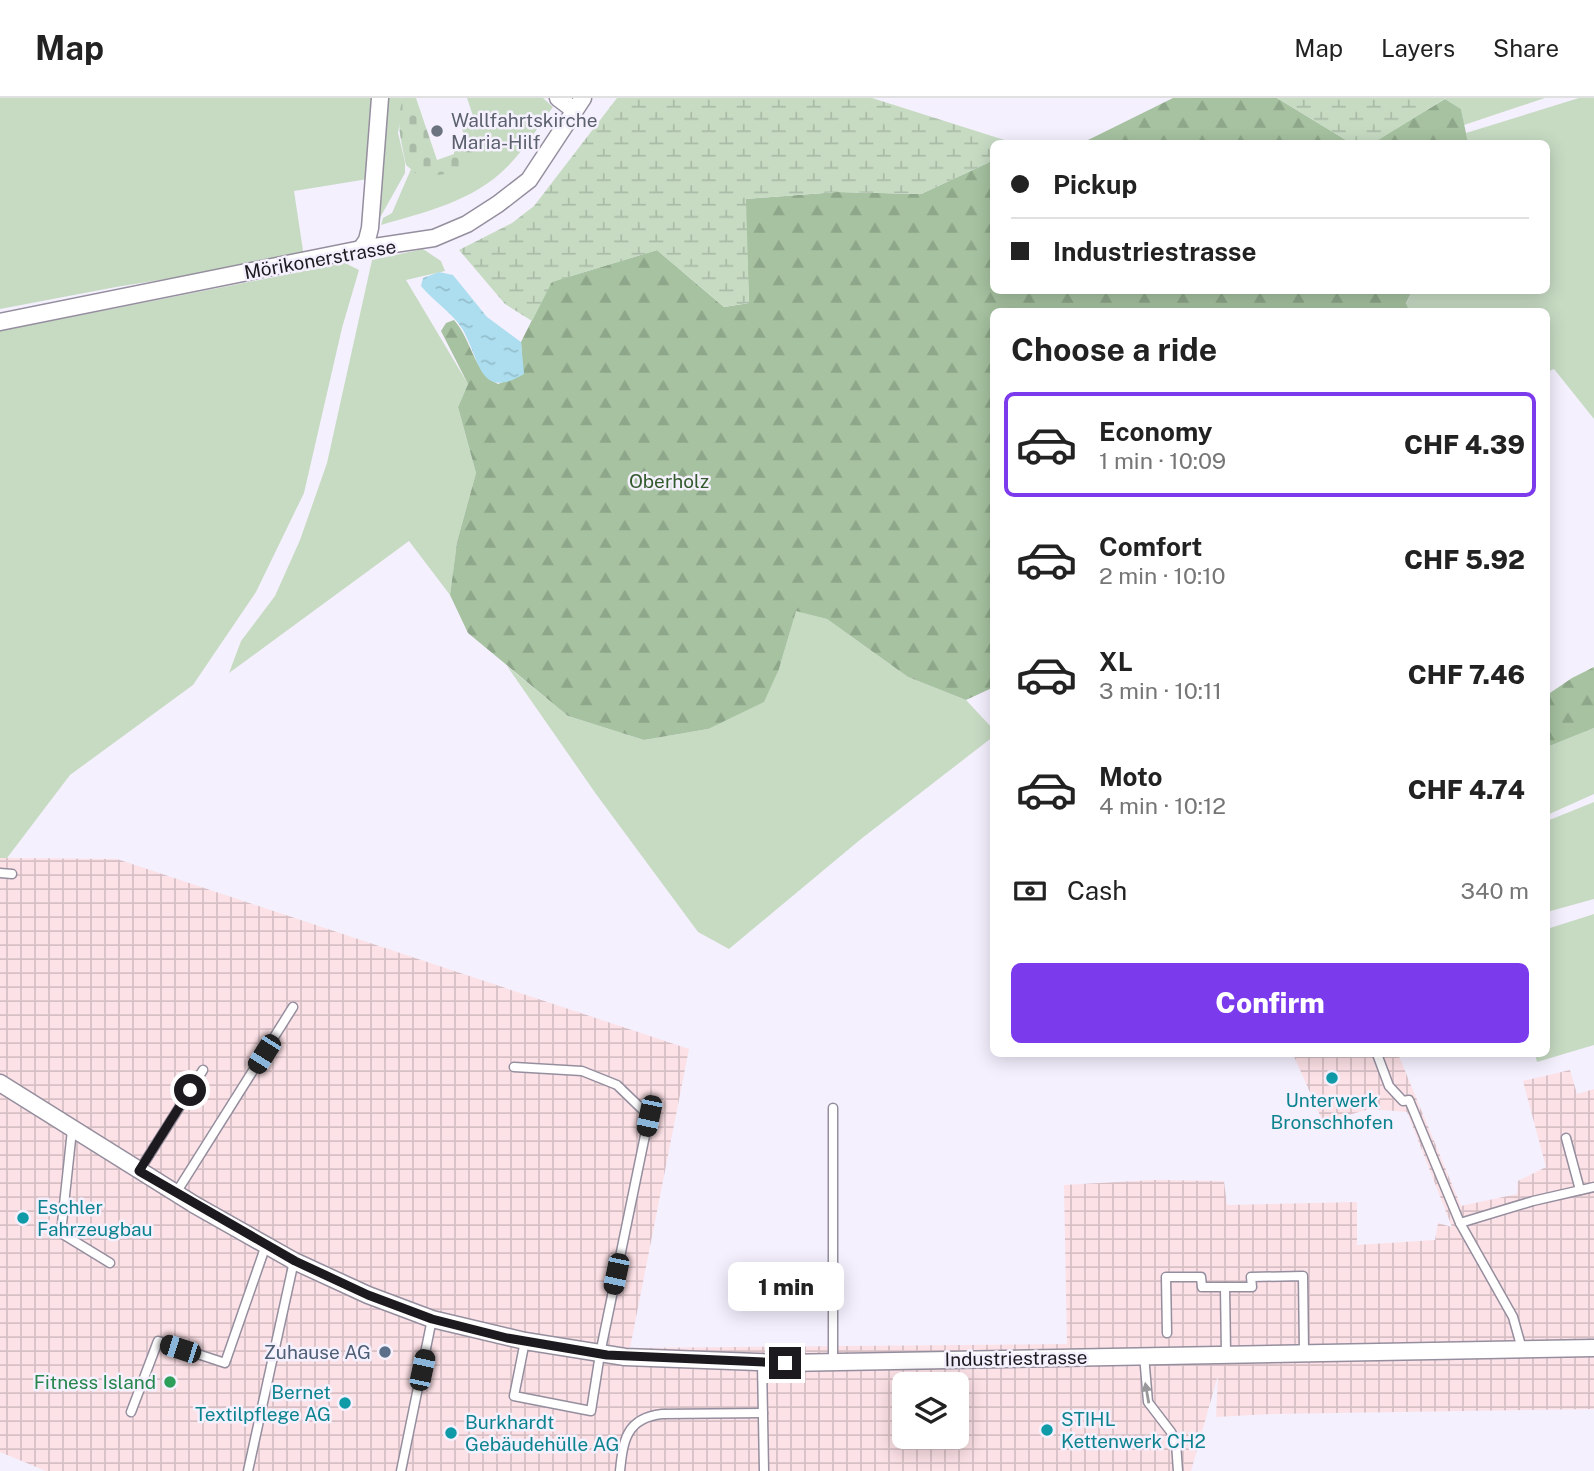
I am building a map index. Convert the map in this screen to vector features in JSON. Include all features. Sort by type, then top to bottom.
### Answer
[{"type":"street","points":[[361,249],[370,228],[380,98]]},
{"type":"street","points":[[558,98],[579,104]]},
{"type":"street","name":"Mörikonerstrasse","points":[[0,322],[361,249],[434,238],[467,224],[529,180],[579,104]]},
{"type":"street","name":"Industriestrasse","points":[[0,1083],[139,1171],[266,1245],[368,1295],[432,1319],[525,1341],[600,1354],[762,1363],[1594,1348]]},
{"type":"lane","points":[[0,873],[12,874]]},
{"type":"lane","points":[[176,1193],[293,1007]]},
{"type":"lane","points":[[1378,1057],[1389,1086],[1403,1101],[1409,1100],[1460,1223],[1513,1317],[1522,1349]]},
{"type":"lane","points":[[514,1067],[582,1071],[617,1085],[649,1116],[591,1410],[514,1396],[525,1341]]},
{"type":"lane","points":[[139,1171],[203,1070]]},
{"type":"lane","points":[[833,1362],[834,1108]]},
{"type":"lane","points":[[72,1130],[61,1233],[110,1263]]},
{"type":"lane","points":[[1566,1138],[1580,1190]]},
{"type":"lane","points":[[1460,1223],[1533,1201],[1594,1187]]},
{"type":"lane","points":[[131,1412],[158,1341],[225,1363],[266,1245]]},
{"type":"lane","points":[[248,1471],[295,1261]]},
{"type":"lane","points":[[1167,1333],[1166,1277],[1201,1277],[1202,1287],[1225,1287],[1252,1286],[1251,1277],[1303,1276],[1304,1352]]},
{"type":"lane","points":[[1225,1287],[1226,1354]]},
{"type":"lane","points":[[401,1471],[432,1319]]},
{"type":"lane","points":[[1144,1355],[1148,1402],[1176,1443],[1178,1471]]},
{"type":"lane","points":[[762,1363],[764,1471]]},
{"type":"lane","points":[[620,1471],[622,1446],[627,1434],[635,1424],[648,1417],[662,1414],[763,1413]]},
{"type":"shaded area","points":[[0,858],[117,859],[689,1049],[630,1348],[1067,1344],[1064,1185],[1154,1180],[1224,1181],[1227,1205],[1357,1202],[1357,1245],[1435,1240],[1438,1223],[1452,1227],[1407,1112],[1370,1109],[1323,1122],[1294,1057],[1399,1057],[1461,1206],[1517,1194],[1518,1181],[1546,1167],[1523,1081],[1570,1070],[1577,1094],[1594,1089],[1594,1409],[1216,1417],[1218,1375],[1191,1471],[46,1471],[0,1452]]},
{"type":"green space","points":[[0,98],[371,98],[368,179],[294,191],[304,257],[116,287],[0,309]]},
{"type":"green space","points":[[385,98],[404,98],[398,133],[405,173],[377,223]]},
{"type":"green space","points":[[404,98],[416,98],[437,160],[454,154],[454,150],[467,145],[462,129],[472,125],[475,153],[463,166],[451,172],[420,177],[406,165],[399,122]]},
{"type":"green space","points":[[467,98],[543,98],[553,107],[513,160],[480,189],[448,204],[381,225],[383,218],[392,213],[411,169],[420,176],[475,153],[472,125],[475,122]]},
{"type":"green space","points":[[617,98],[872,98],[1005,140],[990,140],[990,162],[921,194],[837,192],[746,199],[749,303],[724,307],[657,250],[552,282],[532,321],[505,304],[459,250],[512,223],[534,206]]},
{"type":"green space","points":[[1173,98],[1277,98],[1346,140],[1088,140]]},
{"type":"green space","points":[[1277,98],[1446,98],[1378,140],[1346,140]]},
{"type":"green space","points":[[1446,98],[1545,98],[1464,125],[1461,109]]},
{"type":"green space","points":[[1579,98],[1594,98],[1594,419],[1554,369],[1550,371],[1550,308],[1408,308],[1406,304],[1411,294],[1550,294],[1550,140],[1467,140],[1466,133]]},
{"type":"green space","points":[[1445,99],[1461,109],[1467,140],[1377,140]]},
{"type":"green space","name":"Oberholz","points":[[990,162],[990,294],[1410,294],[1406,303],[1408,308],[990,308],[990,689],[966,700],[908,677],[827,619],[796,611],[779,669],[764,702],[708,729],[644,740],[568,716],[468,633],[450,595],[457,542],[476,473],[458,407],[468,384],[441,331],[446,323],[454,320],[483,372],[498,384],[523,374],[521,342],[551,282],[657,250],[724,307],[749,303],[745,199],[837,192],[921,194]]},
{"type":"green space","points":[[423,249],[441,261],[445,271],[406,280],[468,384],[458,407],[476,473],[457,542],[450,595],[409,541],[229,673],[241,641],[275,596],[300,540],[327,463],[372,260]]},
{"type":"green space","points":[[345,263],[359,270],[342,328],[304,493],[256,592],[193,685],[70,775],[7,858],[0,858],[0,331]]},
{"type":"green space","points":[[796,610],[827,619],[908,677],[966,700],[990,726],[990,739],[861,839],[729,949],[698,932],[596,794],[507,666],[568,716],[644,740],[708,729],[779,669]]},
{"type":"green space","points":[[1594,667],[1594,728],[1550,746],[1550,693]]},
{"type":"green space","points":[[1594,728],[1594,794],[1550,814],[1550,746]]},
{"type":"green space","points":[[1594,802],[1594,899],[1550,911],[1550,820]]},
{"type":"green space","points":[[1594,914],[1594,1045],[1537,1062],[1536,1057],[1550,1057],[1550,928]]},
{"type":"water","points":[[439,272],[453,275],[487,317],[521,342],[524,374],[498,383],[489,380],[483,373],[459,324],[421,286],[423,278]]},
{"type":"place","name":"Wallfahrtskirche Maria-Hilf","points":[[437,131]]},
{"type":"place","name":"Unterwerk Bronschhofen","points":[[1332,1078]]},
{"type":"place","name":"Eschler Fahrzeugbau","points":[[23,1218]]},
{"type":"place","name":"Zuhause AG","points":[[385,1352]]},
{"type":"place","name":"Fitness Island","points":[[170,1382]]},
{"type":"place","name":"Bernet Textilpflege AG","points":[[345,1403]]},
{"type":"place","name":"STIHL Kettenwerk CH2","points":[[1047,1430]]},
{"type":"place","name":"Burkhardt Gebäudehülle AG","points":[[451,1433]]},
{"type":"route","points":[[190,1090],[139,1171],[295,1261],[368,1295],[432,1319],[507,1338],[607,1355],[785,1363]]}]
